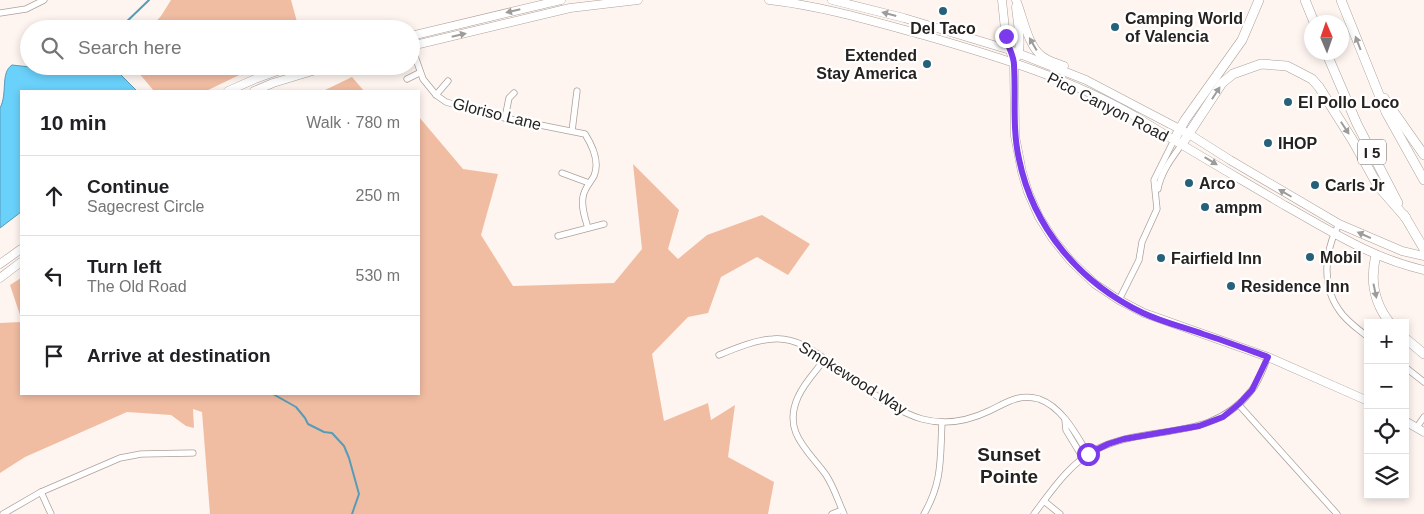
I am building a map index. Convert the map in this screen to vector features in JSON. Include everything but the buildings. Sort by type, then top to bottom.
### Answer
[{"type":"highway","points":[[1178,142],[1180,129],[1242,40],[1259,0]]},
{"type":"highway","points":[[1305,0],[1311,15]]},
{"type":"highway","name":"I 5","points":[[1341,0],[1386,112],[1424,180]]},
{"type":"highway","name":"I 5","points":[[1329,60],[1357,124],[1424,249]]},
{"type":"highway","points":[[1178,142],[1189,134],[1222,83],[1233,74],[1261,64],[1287,66],[1312,78],[1353,141],[1378,186],[1406,218]]},
{"type":"highway","points":[[1375,85],[1424,155]]},
{"type":"highway","points":[[1376,255],[1373,278],[1375,292],[1379,305],[1388,319]]},
{"type":"highway","points":[[1409,341],[1424,354]]},
{"type":"main road","points":[[420,34],[561,0]]},
{"type":"main road","points":[[420,44],[570,8],[638,0]]},
{"type":"main road","name":"Pico Canyon Road","points":[[769,0],[793,3],[863,18],[1014,62],[1100,99],[1138,118],[1334,234],[1376,255],[1424,270]]},
{"type":"main road","name":"Pico Canyon Road","points":[[832,0],[904,18],[1010,50],[1086,80],[1189,134],[1339,224],[1388,246],[1424,256]]},
{"type":"main road","points":[[1002,0],[1006,39],[1014,62],[1016,143],[1024,180],[1033,205],[1046,228],[1070,260],[1095,284],[1119,300],[1144,313],[1268,357],[1364,399]]},
{"type":"main road","points":[[1014,62],[1019,54],[1016,0]]},
{"type":"main road","points":[[1016,0],[1030,41],[1037,52],[1079,73],[1086,80]]},
{"type":"main road","points":[[230,90],[265,75]]},
{"type":"main road","points":[[256,90],[299,75]]},
{"type":"main road","points":[[0,264],[20,250]]},
{"type":"main road","points":[[0,278],[20,263]]},
{"type":"main road","points":[[1409,423],[1420,430]]},
{"type":"street","points":[[0,13],[16,11],[44,0]]},
{"type":"street","name":"Gloriso Lane","points":[[420,73],[436,95],[450,104],[505,118],[585,134],[591,144],[596,164],[595,172],[589,182]]},
{"type":"street","points":[[408,79],[416,75]]},
{"type":"street","points":[[436,95],[448,81]]},
{"type":"street","points":[[572,131],[577,91]]},
{"type":"street","points":[[505,118],[509,98],[514,92]]},
{"type":"street","points":[[1156,196],[1159,181],[1178,142]]},
{"type":"street","points":[[1119,300],[1139,260],[1142,242],[1157,210],[1154,180],[1178,142]]},
{"type":"street","points":[[562,173],[589,182],[582,200],[588,228]]},
{"type":"street","points":[[558,236],[604,224]]},
{"type":"street","points":[[1339,224],[1328,252],[1328,277],[1331,294],[1334,303],[1345,318],[1364,334]]},
{"type":"street","name":"Smokewood Way","points":[[719,355],[762,340],[780,339],[801,344],[904,413],[922,419],[942,422],[958,421],[977,416],[1008,400],[1019,397],[1034,398],[1058,410],[1065,420],[1066,430],[1085,456]]},
{"type":"street","points":[[1034,514],[1065,475],[1085,456],[1108,444],[1124,439],[1199,426],[1223,417],[1252,390],[1268,357]]},
{"type":"street","points":[[824,359],[797,398],[794,412],[794,428],[800,444],[831,483],[843,512],[832,514]]},
{"type":"street","points":[[1409,370],[1424,382]]},
{"type":"street","points":[[1239,404],[1336,514]]},
{"type":"street","points":[[1420,430],[1424,417]]},
{"type":"street","points":[[924,514],[932,500],[938,482],[942,422]]},
{"type":"street","points":[[3,514],[41,492],[120,458],[141,454],[193,453]]},
{"type":"street","points":[[41,492],[51,514]]},
{"type":"street","points":[[1044,501],[1060,514]]},
{"type":"shaded area","points":[[171,0],[291,0],[297,20],[157,20]]},
{"type":"shaded area","points":[[141,75],[239,75],[208,90],[153,90]]},
{"type":"shaded area","points":[[352,77],[363,90],[325,90]]},
{"type":"shaded area","points":[[420,118],[463,169],[498,174],[481,235],[513,286],[614,283],[642,249],[633,164],[679,210],[668,249],[678,259],[707,235],[762,215],[810,244],[788,275],[757,257],[721,277],[708,313],[688,317],[652,354],[664,421],[708,403],[711,420],[735,405],[728,457],[774,482],[768,514],[210,514],[202,412],[193,409],[194,428],[186,426],[171,415],[127,412],[25,457],[0,473],[0,323],[20,322],[20,395],[420,395]]},
{"type":"shaded area","points":[[20,279],[20,315],[10,285]]},
{"type":"water","points":[[12,65],[20,66],[20,75],[121,75],[136,90],[20,90],[20,213],[0,228],[0,108],[4,96],[5,78],[8,69]]},
{"type":"waterway","points":[[128,20],[149,0]]},
{"type":"waterway","points":[[275,395],[296,407],[308,424],[324,432],[332,433],[344,446],[359,494],[352,514]]},
{"type":"place","name":"Del Taco","points":[[943,11]]},
{"type":"place","name":"Camping World of Valencia","points":[[1115,27]]},
{"type":"place","name":"Extended Stay America","points":[[927,64]]},
{"type":"place","name":"El Pollo Loco","points":[[1288,102]]},
{"type":"place","name":"IHOP","points":[[1268,143]]},
{"type":"place","name":"Arco","points":[[1189,183]]},
{"type":"place","name":"Carls Jr","points":[[1315,185]]},
{"type":"place","name":"ampm","points":[[1205,207]]},
{"type":"place","name":"Mobil","points":[[1310,257]]},
{"type":"place","name":"Fairfield Inn","points":[[1161,258]]},
{"type":"place","name":"Residence Inn","points":[[1231,286]]},
{"type":"district","name":"Sunset Pointe","points":[[1009,465]]},
{"type":"route","points":[[1006,36],[1014,62],[1015,136],[1022,172],[1039,217],[1070,260],[1095,284],[1119,300],[1144,313],[1268,357],[1252,390],[1223,417],[1199,426],[1124,439],[1098,448],[1088,454]]}]
